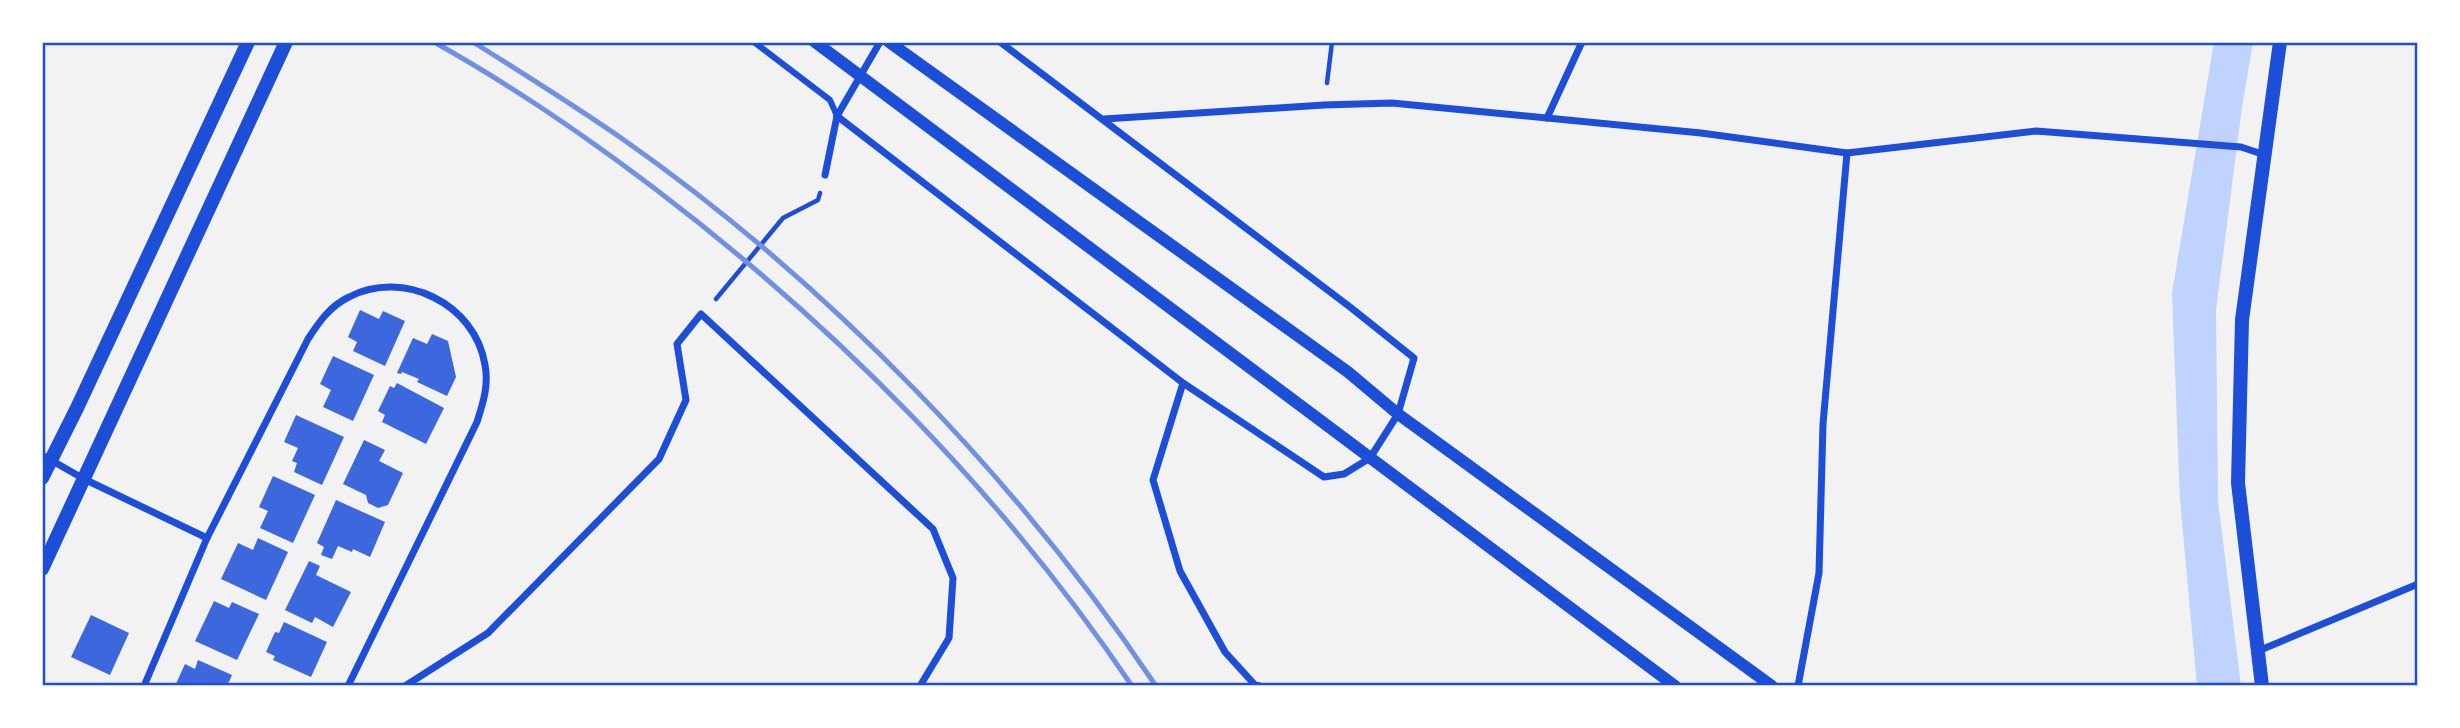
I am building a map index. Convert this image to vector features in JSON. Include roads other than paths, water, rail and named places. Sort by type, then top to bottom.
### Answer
[{"type":"main road","points":[[42,478],[47,457],[248,42]]},
{"type":"main road","points":[[42,569],[286,42]]},
{"type":"main road","points":[[2262,686],[2238,482],[2242,320],[2280,42]]},
{"type":"street","points":[[754,42],[830,100],[837,116],[1183,383],[1324,477],[1344,474],[1370,458],[1398,414],[1414,358],[1000,42]]},
{"type":"street","points":[[815,42],[1675,686]]},
{"type":"street","points":[[825,175],[837,116],[880,42]]},
{"type":"street","points":[[889,42],[1348,372],[1398,414],[1772,686]]},
{"type":"street","points":[[1547,118],[1582,42]]},
{"type":"street","points":[[1103,118],[1324,104],[1392,103],[1701,133],[1847,153],[2036,131],[2166,140],[2241,148],[2265,155]]},
{"type":"street","points":[[1798,686],[1819,573],[1823,424],[1847,153]]},
{"type":"street","points":[[144,686],[207,538],[308,339],[325,315],[348,297],[376,288],[406,287],[433,296],[458,313],[475,337],[485,364],[486,394],[477,422],[348,686]]},
{"type":"street","points":[[405,686],[488,633],[659,460],[686,400],[677,344],[701,314],[933,529],[953,578],[950,626],[948,638],[920,686]]},
{"type":"street","points":[[1183,383],[1153,480],[1180,571],[1225,652],[1255,685],[1260,686]]},
{"type":"street","points":[[47,457],[84,479],[207,538]]},
{"type":"street","points":[[2258,651],[2418,584]]},
{"type":"water","points":[[2214,42],[2253,42],[2216,310],[2218,501],[2241,686],[2197,686],[2180,500],[2172,293]]},
{"type":"railway","points":[[434,42],[547,111],[654,188],[722,241],[852,356],[972,481],[1029,547],[1132,686]]},
{"type":"railway","points":[[473,42],[606,127],[700,196],[846,321],[915,389],[981,460],[1102,609],[1156,686]]}]
